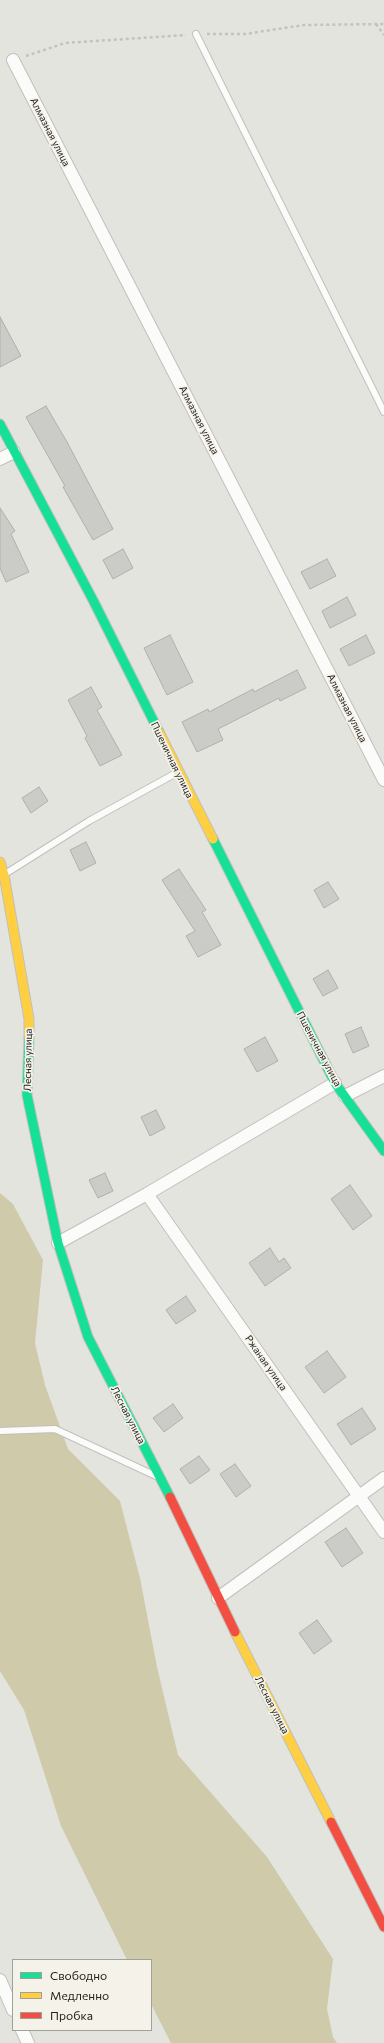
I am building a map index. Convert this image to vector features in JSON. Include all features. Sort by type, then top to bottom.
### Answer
[{"type":"street","name":"Алмазная улица","points":[[13,60],[384,780]]},
{"type":"street","name":"Пшеничная улица","points":[[0,424],[98,609],[178,772],[336,1083],[384,1151]]},
{"type":"street","points":[[0,459],[14,452]]},
{"type":"street","name":"Лесная улица","points":[[0,862],[4,875],[28,1019],[27,1095],[58,1243],[88,1337],[161,1479],[218,1598],[376,1906],[384,1927]]},
{"type":"street","points":[[345,1096],[384,1076]]},
{"type":"street","points":[[58,1243],[147,1194],[336,1083]]},
{"type":"street","name":"Ржаная улица","points":[[147,1194],[384,1532]]},
{"type":"street","points":[[218,1598],[384,1478]]},
{"type":"street","points":[[0,1980],[12,2008]]},
{"type":"street","points":[[22,2031],[28,2043]]},
{"type":"lane","points":[[196,34],[384,412]]},
{"type":"lane","points":[[4,875],[89,821],[178,772]]},
{"type":"lane","points":[[0,1431],[55,1429],[161,1479]]},
{"type":"path","points":[[376,24],[384,35]]},
{"type":"shaded area","points":[[0,1193],[13,1204],[43,1260],[35,1343],[45,1385],[68,1449],[120,1501],[140,1578],[157,1667],[178,1755],[267,1857],[333,1959],[327,2009],[333,2037],[337,2043],[171,2043],[152,2006],[152,1959],[127,1959],[61,1826],[24,1710],[0,1671]]},
{"type":"building","points":[[0,317],[21,356],[0,367]]},
{"type":"building","points":[[46,406],[67,442],[113,529],[93,540],[63,487],[65,486],[26,417]]},
{"type":"building","points":[[0,508],[15,531],[11,534],[29,572],[6,582],[0,568]]},
{"type":"building","points":[[123,549],[133,568],[113,579],[103,560]]},
{"type":"building","points":[[327,559],[336,576],[310,589],[301,572]]},
{"type":"building","points":[[347,597],[356,615],[330,628],[322,611]]},
{"type":"building","points":[[170,635],[193,682],[167,695],[144,648]]},
{"type":"building","points":[[366,635],[375,653],[349,666],[340,649]]},
{"type":"building","points":[[297,670],[306,688],[280,701],[279,698],[218,729],[223,740],[197,752],[182,722],[208,709],[209,712],[253,689],[254,692]]},
{"type":"building","points":[[91,687],[102,707],[97,710],[122,755],[100,766],[85,738],[87,736],[68,700]]},
{"type":"building","points":[[39,787],[48,801],[31,813],[22,798]]},
{"type":"building","points":[[86,842],[96,863],[80,871],[70,850]]},
{"type":"building","points":[[179,869],[206,910],[202,912],[221,945],[198,957],[186,936],[195,931],[162,880]]},
{"type":"building","points":[[328,882],[339,899],[324,908],[314,890]]},
{"type":"building","points":[[328,970],[338,988],[323,996],[313,979]]},
{"type":"building","points":[[361,1027],[369,1046],[353,1053],[345,1034]]},
{"type":"building","points":[[265,1037],[278,1061],[257,1072],[244,1049]]},
{"type":"building","points":[[156,1110],[165,1128],[150,1136],[141,1117]]},
{"type":"building","points":[[105,1173],[113,1191],[98,1198],[89,1180]]},
{"type":"building","points":[[350,1185],[372,1216],[353,1230],[331,1199]]},
{"type":"building","points":[[270,1248],[279,1262],[284,1258],[291,1268],[265,1286],[249,1263]]},
{"type":"building","points":[[186,1296],[196,1311],[176,1324],[166,1310]]},
{"type":"building","points":[[327,1351],[346,1377],[324,1393],[305,1367]]},
{"type":"building","points":[[173,1404],[183,1418],[164,1432],[153,1418]]},
{"type":"building","points":[[362,1408],[376,1429],[351,1445],[337,1424]]},
{"type":"building","points":[[199,1456],[210,1470],[190,1484],[180,1469]]},
{"type":"building","points":[[235,1464],[251,1486],[236,1497],[220,1474]]},
{"type":"building","points":[[346,1528],[363,1553],[342,1567],[325,1542]]},
{"type":"building","points":[[317,1620],[332,1641],[314,1654],[299,1633]]},
{"type":"traffic: fast","points":[[0,424],[94,602],[159,732]]},
{"type":"traffic: fast","points":[[213,839],[335,1083],[384,1151]]},
{"type":"traffic: fast","points":[[29,1038],[27,1095],[58,1243],[88,1337],[170,1497]]},
{"type":"traffic: slow","points":[[159,732],[213,839]]},
{"type":"traffic: slow","points":[[0,862],[4,875],[29,1019],[29,1038]]},
{"type":"traffic: slow","points":[[235,1632],[331,1822]]},
{"type":"traffic: jam","points":[[170,1497],[235,1632]]},
{"type":"traffic: jam","points":[[331,1822],[384,1927]]}]
